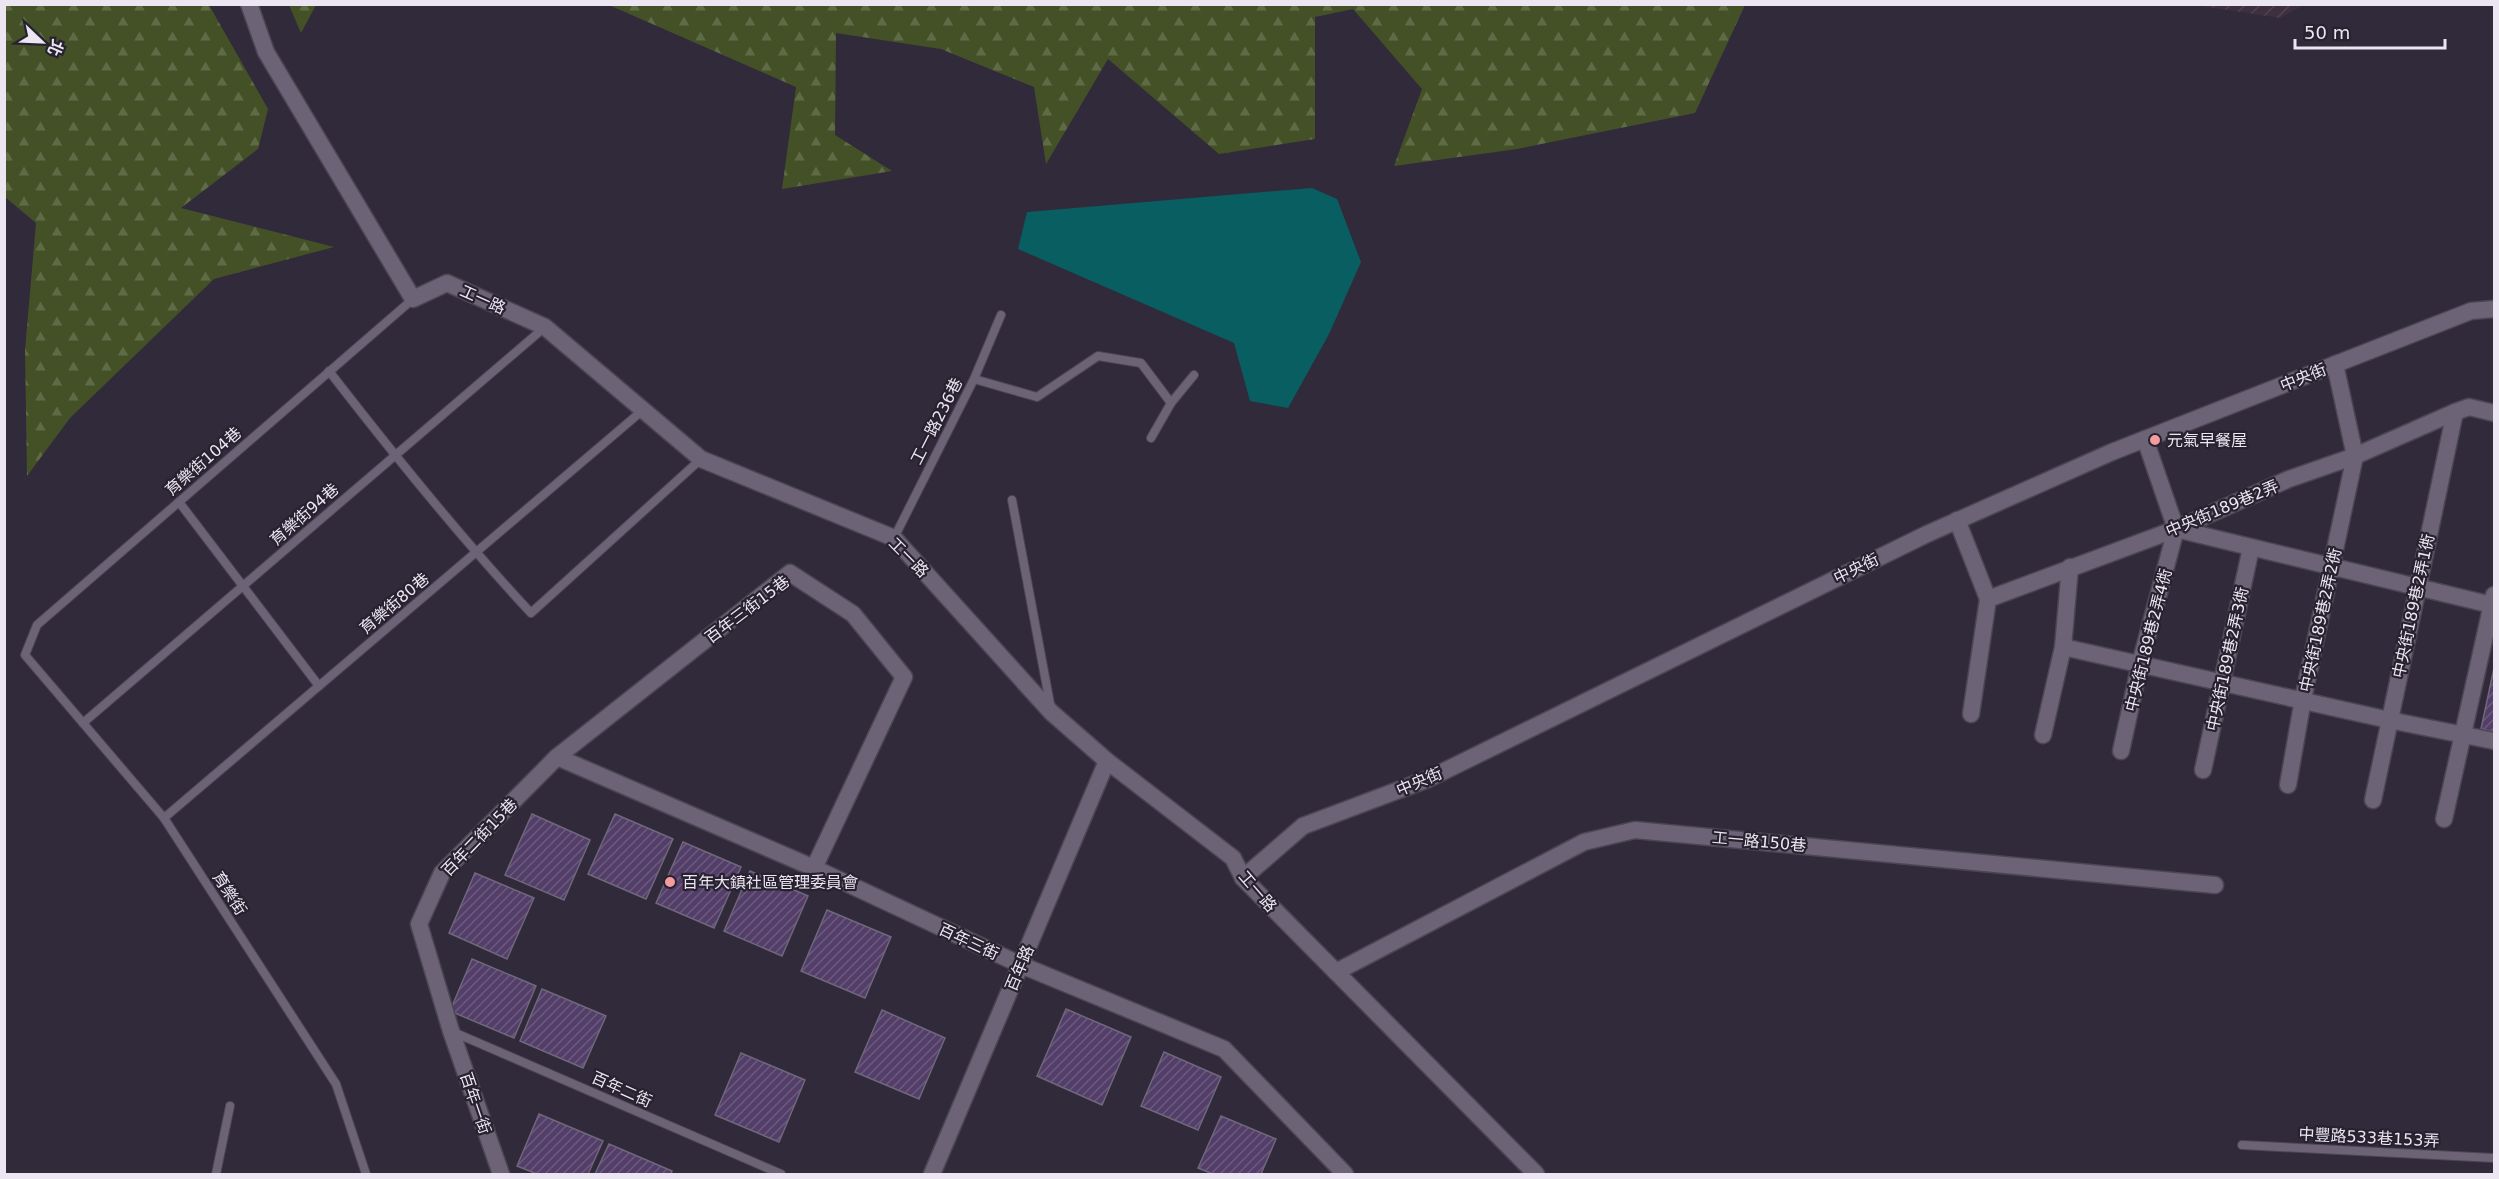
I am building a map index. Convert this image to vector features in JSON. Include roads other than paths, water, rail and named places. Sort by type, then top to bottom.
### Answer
[{"type":"street","points":[[249,4],[266,52],[413,299]]},
{"type":"street","name":"工一路","points":[[413,299],[447,283],[545,327],[701,459],[894,538],[1052,712],[1107,761],[1233,858],[1243,878],[1536,1174]]},
{"type":"street","name":"中央街","points":[[1243,878],[1303,826],[1428,779],[1957,520],[2145,439],[2335,364],[2471,311],[2494,309]]},
{"type":"street","points":[[2335,364],[2355,456]]},
{"type":"street","points":[[2455,411],[2469,407],[2494,413]]},
{"type":"street","name":"中央街189巷2弄","points":[[1988,599],[2176,529],[2289,479],[2355,456],[2455,411]]},
{"type":"street","name":"中央街189巷2弄1衖","points":[[2373,800],[2455,411]]},
{"type":"street","points":[[2145,439],[2176,529],[2417,587],[2493,599],[2444,819]]},
{"type":"street","name":"中央街189巷2弄2衖","points":[[2288,785],[2303,699],[2355,456]]},
{"type":"street","points":[[1957,520],[1988,599],[1971,714]]},
{"type":"street","name":"中央街189巷2弄4衖","points":[[2121,751],[2140,664],[2176,529]]},
{"type":"street","name":"中央街189巷2弄3衖","points":[[2203,770],[2251,548]]},
{"type":"street","points":[[2043,735],[2063,647],[2070,567]]},
{"type":"street","name":"百年三街15巷","points":[[557,757],[789,573],[853,614],[904,677],[814,868]]},
{"type":"street","points":[[2063,647],[2389,720],[2494,741]]},
{"type":"street","name":"百年三街","points":[[557,757],[814,868],[1021,965],[1224,1049],[1345,1174]]},
{"type":"street","name":"百年二街15巷","points":[[451,1031],[419,924],[442,873],[557,757]]},
{"type":"street","name":"百年路","points":[[932,1174],[1107,761]]},
{"type":"street","name":"工一路150巷","points":[[1336,972],[1584,842],[1635,830],[2215,885]]},
{"type":"street","name":"百年一街","points":[[451,1031],[501,1174]]},
{"type":"lane","name":"育樂街104巷","points":[[25,655],[37,625],[413,299]]},
{"type":"lane","name":"工一路236巷","points":[[894,538],[974,379],[1001,315]]},
{"type":"lane","name":"育樂街94巷","points":[[83,723],[545,327]]},
{"type":"lane","points":[[974,379],[1037,397],[1098,356],[1141,363],[1171,403]]},
{"type":"lane","points":[[329,371],[475,553],[531,614],[701,459]]},
{"type":"lane","points":[[1151,438],[1171,403],[1194,375]]},
{"type":"lane","name":"育樂街80巷","points":[[164,818],[643,410]]},
{"type":"lane","points":[[1012,500],[1052,712]]},
{"type":"lane","points":[[179,502],[319,686]]},
{"type":"lane","name":"育樂街","points":[[25,655],[164,818],[336,1084],[366,1174]]},
{"type":"lane","name":"百年二街","points":[[451,1031],[781,1174]]},
{"type":"lane","points":[[216,1174],[230,1106]]},
{"type":"lane","name":"中豐路533巷153弄","points":[[2242,1145],[2494,1158]]},
{"type":"place","name":"元氣早餐屋","points":[[2155,440]]},
{"type":"place","name":"百年大鎮社區管理委員會","points":[[670,882]]}]
